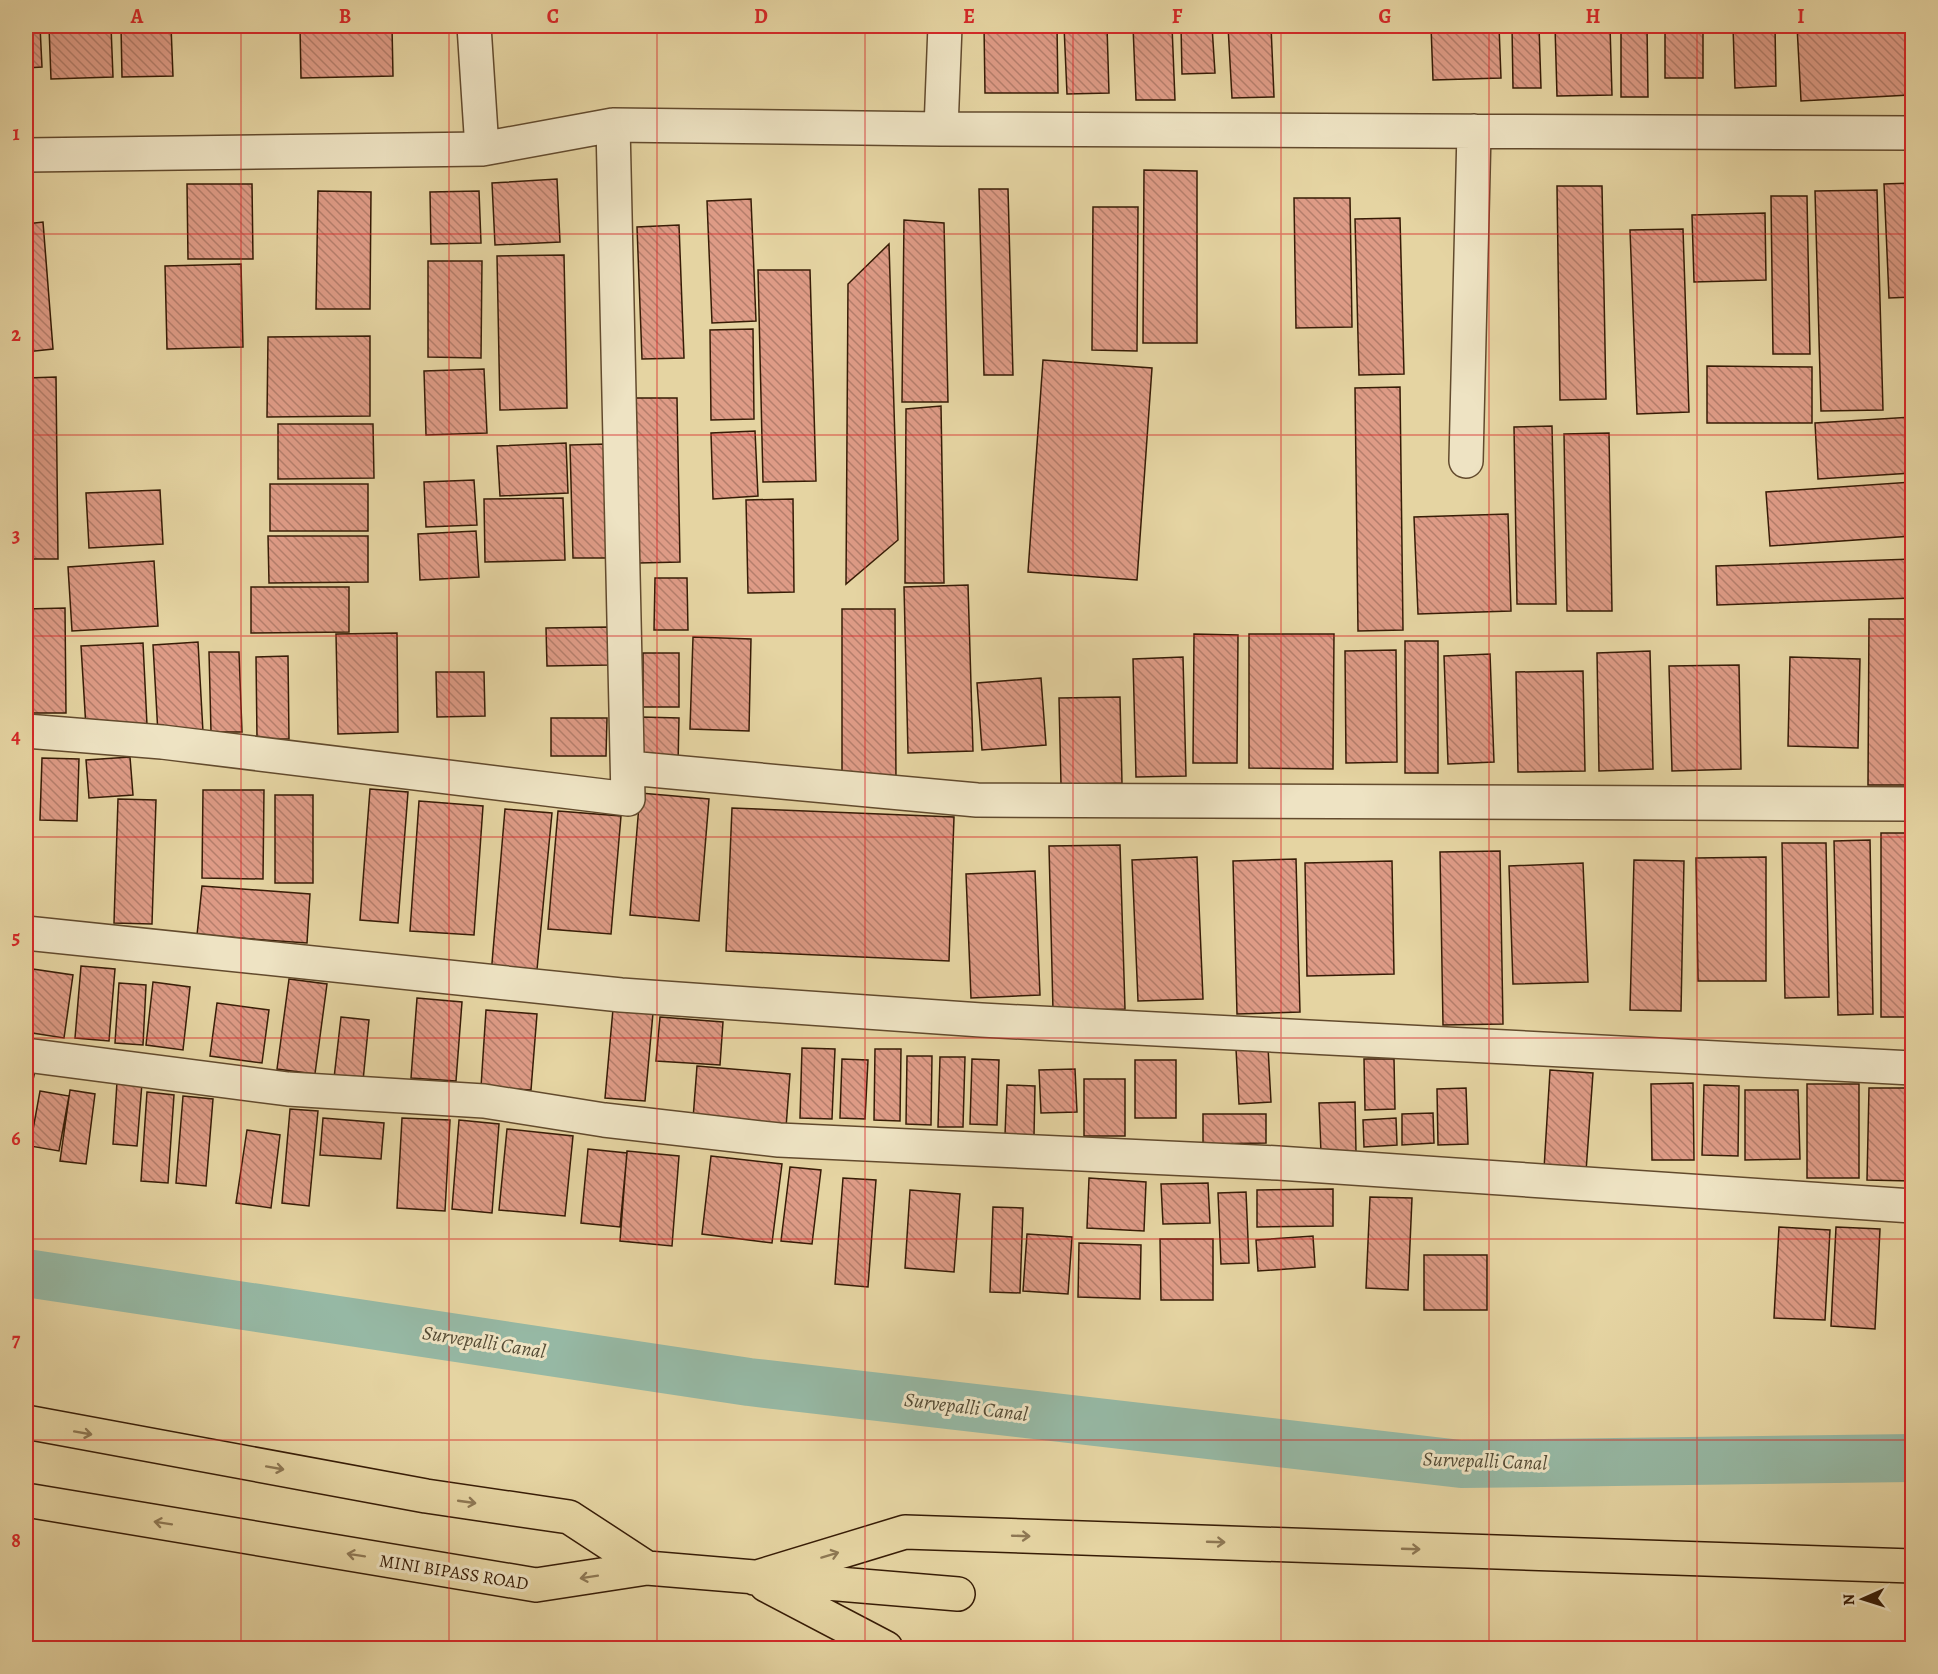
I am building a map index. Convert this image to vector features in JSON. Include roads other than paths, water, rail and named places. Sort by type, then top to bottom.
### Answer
[{"type":"main road","points":[[26,1422],[426,1496],[569,1517],[647,1568]]},
{"type":"main road","name":"MINI BIPASS ROAD","points":[[26,1500],[536,1585],[647,1568],[958,1594]]},
{"type":"main road","points":[[754,1578],[905,1532],[1912,1566]]},
{"type":"main road","points":[[754,1578],[886,1648]]},
{"type":"street","points":[[474,26],[482,149]]},
{"type":"street","points":[[942,129],[945,26]]},
{"type":"street","points":[[26,731],[162,742],[628,799],[613,125]]},
{"type":"street","points":[[26,156],[482,149],[613,125],[942,129],[1912,133]]},
{"type":"street","points":[[1466,461],[1474,131]]},
{"type":"street","points":[[629,768],[977,800],[1912,804]]},
{"type":"street","points":[[26,933],[621,995],[981,1020],[1912,1068]]},
{"type":"street","points":[[26,1055],[288,1089],[484,1101],[604,1120],[779,1140],[1278,1163],[1912,1206]]},
{"type":"waterway","name":"Survepalli Canal","points":[[26,1273],[749,1382],[1461,1464],[1912,1458]]}]
